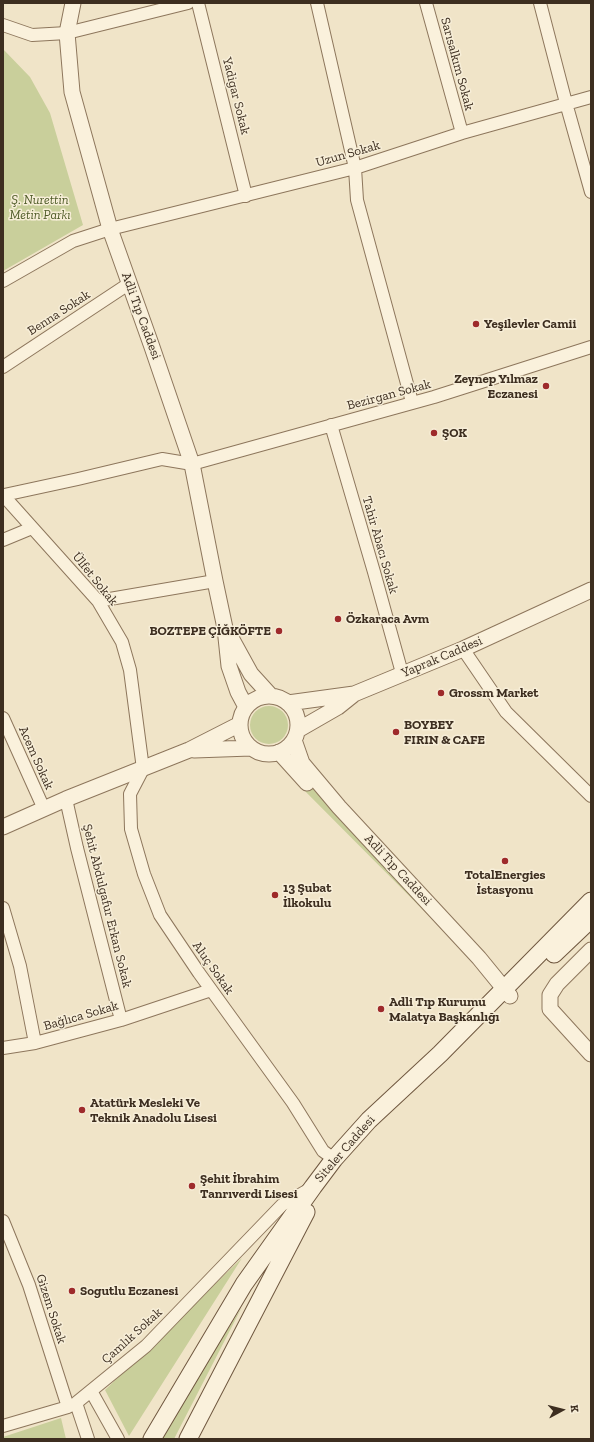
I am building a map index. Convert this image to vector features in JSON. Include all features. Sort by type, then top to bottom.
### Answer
[{"type":"main road","name":"Siteler Caddesi","points":[[188,1439],[306,1212],[355,1147],[505,995],[591,901]]},
{"type":"main road","name":"Siteler Caddesi","points":[[152,1439],[244,1284],[312,1187],[334,1159],[369,1120],[505,995],[591,919]]},
{"type":"street","name":"Adli Tıp Caddesi","points":[[72,3],[67,34],[72,92],[110,229],[192,464],[225,628],[229,666],[238,692],[246,707]]},
{"type":"street","points":[[3,25],[32,34],[67,34],[188,3]]},
{"type":"street","name":"Yadigar Sokak","points":[[198,3],[246,196]]},
{"type":"street","points":[[317,3],[355,168],[357,200],[412,402]]},
{"type":"street","name":"Sarısalkım Sokak","points":[[426,3],[462,133]]},
{"type":"street","points":[[540,3],[591,192]]},
{"type":"street","name":"Uzun Sokak","points":[[3,281],[73,241],[110,229],[355,168],[462,133],[591,97]]},
{"type":"street","name":"Benna Sokak","points":[[3,367],[130,283]]},
{"type":"street","name":"Bezirgan Sokak","points":[[192,464],[441,395],[591,347]]},
{"type":"street","name":"Tahir Abacı Sokak","points":[[331,425],[402,673]]},
{"type":"street","points":[[3,495],[162,459],[192,464]]},
{"type":"street","name":"Ülfet Sokak","points":[[3,495],[98,601],[122,642],[130,670],[143,769]]},
{"type":"street","points":[[3,540],[32,528]]},
{"type":"street","points":[[98,601],[215,581]]},
{"type":"street","name":"Yaprak Caddesi","points":[[288,703],[354,694],[463,649],[591,590]]},
{"type":"street","name":"Adli Tıp Caddesi","points":[[225,628],[251,674],[271,696],[280,698],[288,703],[294,711],[298,720],[296,735],[302,763],[339,807],[479,958],[505,995]]},
{"type":"street","points":[[463,649],[506,712],[591,796]]},
{"type":"street","points":[[271,696],[258,698],[246,707],[242,714],[240,724],[241,733],[251,748],[259,753],[269,754],[288,748],[296,735],[338,707],[354,694]]},
{"type":"street","name":"Acem Sokak","points":[[3,718],[44,809]]},
{"type":"street","points":[[3,827],[66,799],[189,750],[240,724]]},
{"type":"street","points":[[189,750],[251,748]]},
{"type":"street","name":"Adli Tıp Caddesi","points":[[279,752],[505,995]]},
{"type":"street","name":"Aluç Sokak","points":[[143,769],[130,794],[131,829],[144,874],[160,915],[211,990],[293,1103],[323,1151],[334,1159]]},
{"type":"street","name":"Şehit Abdulgafur Erkan Sokak","points":[[66,799],[121,1020]]},
{"type":"street","points":[[3,908],[20,966],[35,1043]]},
{"type":"street","points":[[591,950],[557,984],[550,995],[550,1009],[591,1054]]},
{"type":"street","name":"Bağlıca Sokak","points":[[3,1048],[35,1043],[121,1020],[211,990]]},
{"type":"street","name":"Çamlık Sokak","points":[[3,1426],[72,1405],[91,1391],[146,1346],[282,1204],[312,1187]]},
{"type":"street","name":"Gizem Sokak","points":[[3,1221],[29,1285],[72,1405],[88,1439]]},
{"type":"street","points":[[91,1391],[118,1439]]},
{"type":"green space","name":"Ş. Nurettin Metin Parkı","points":[[3,49],[30,77],[50,113],[83,225],[3,271]]},
{"type":"green space","points":[[265,706],[273,706],[280,709],[285,714],[288,725],[285,736],[280,741],[273,744],[265,744],[258,741],[253,736],[250,729],[250,721],[253,714],[258,709]]},
{"type":"green space","points":[[298,768],[458,945],[289,775]]},
{"type":"green space","points":[[242,1258],[129,1436],[105,1390]]},
{"type":"green space","points":[[242,1307],[174,1439],[158,1439]]},
{"type":"green space","points":[[61,1418],[66,1439],[3,1439],[3,1437]]},
{"type":"place","name":"Yeşilevler Camii","points":[[476,324]]},
{"type":"place","name":"Zeynep Yılmaz Eczanesi","points":[[546,386]]},
{"type":"place","name":"ŞOK","points":[[434,433]]},
{"type":"place","name":"Özkaraca Avm","points":[[338,619]]},
{"type":"place","name":"BOZTEPE ÇİĞKÖFTE","points":[[279,631]]},
{"type":"place","name":"Grossm Market","points":[[441,693]]},
{"type":"place","name":"BOYBEY FIRIN & CAFE","points":[[396,732]]},
{"type":"place","name":"TotalEnergies İstasyonu","points":[[505,861]]},
{"type":"place","name":"13 Şubat İlkokulu","points":[[275,895]]},
{"type":"place","name":"Adli Tıp Kurumu Malatya Başkanlığı","points":[[381,1009]]},
{"type":"place","name":"Atatürk Mesleki Ve Teknik Anadolu Lisesi","points":[[82,1110]]},
{"type":"place","name":"Şehit İbrahim Tanrıverdi Lisesi","points":[[192,1186]]},
{"type":"place","name":"Sogutlu Eczanesi","points":[[72,1291]]}]
